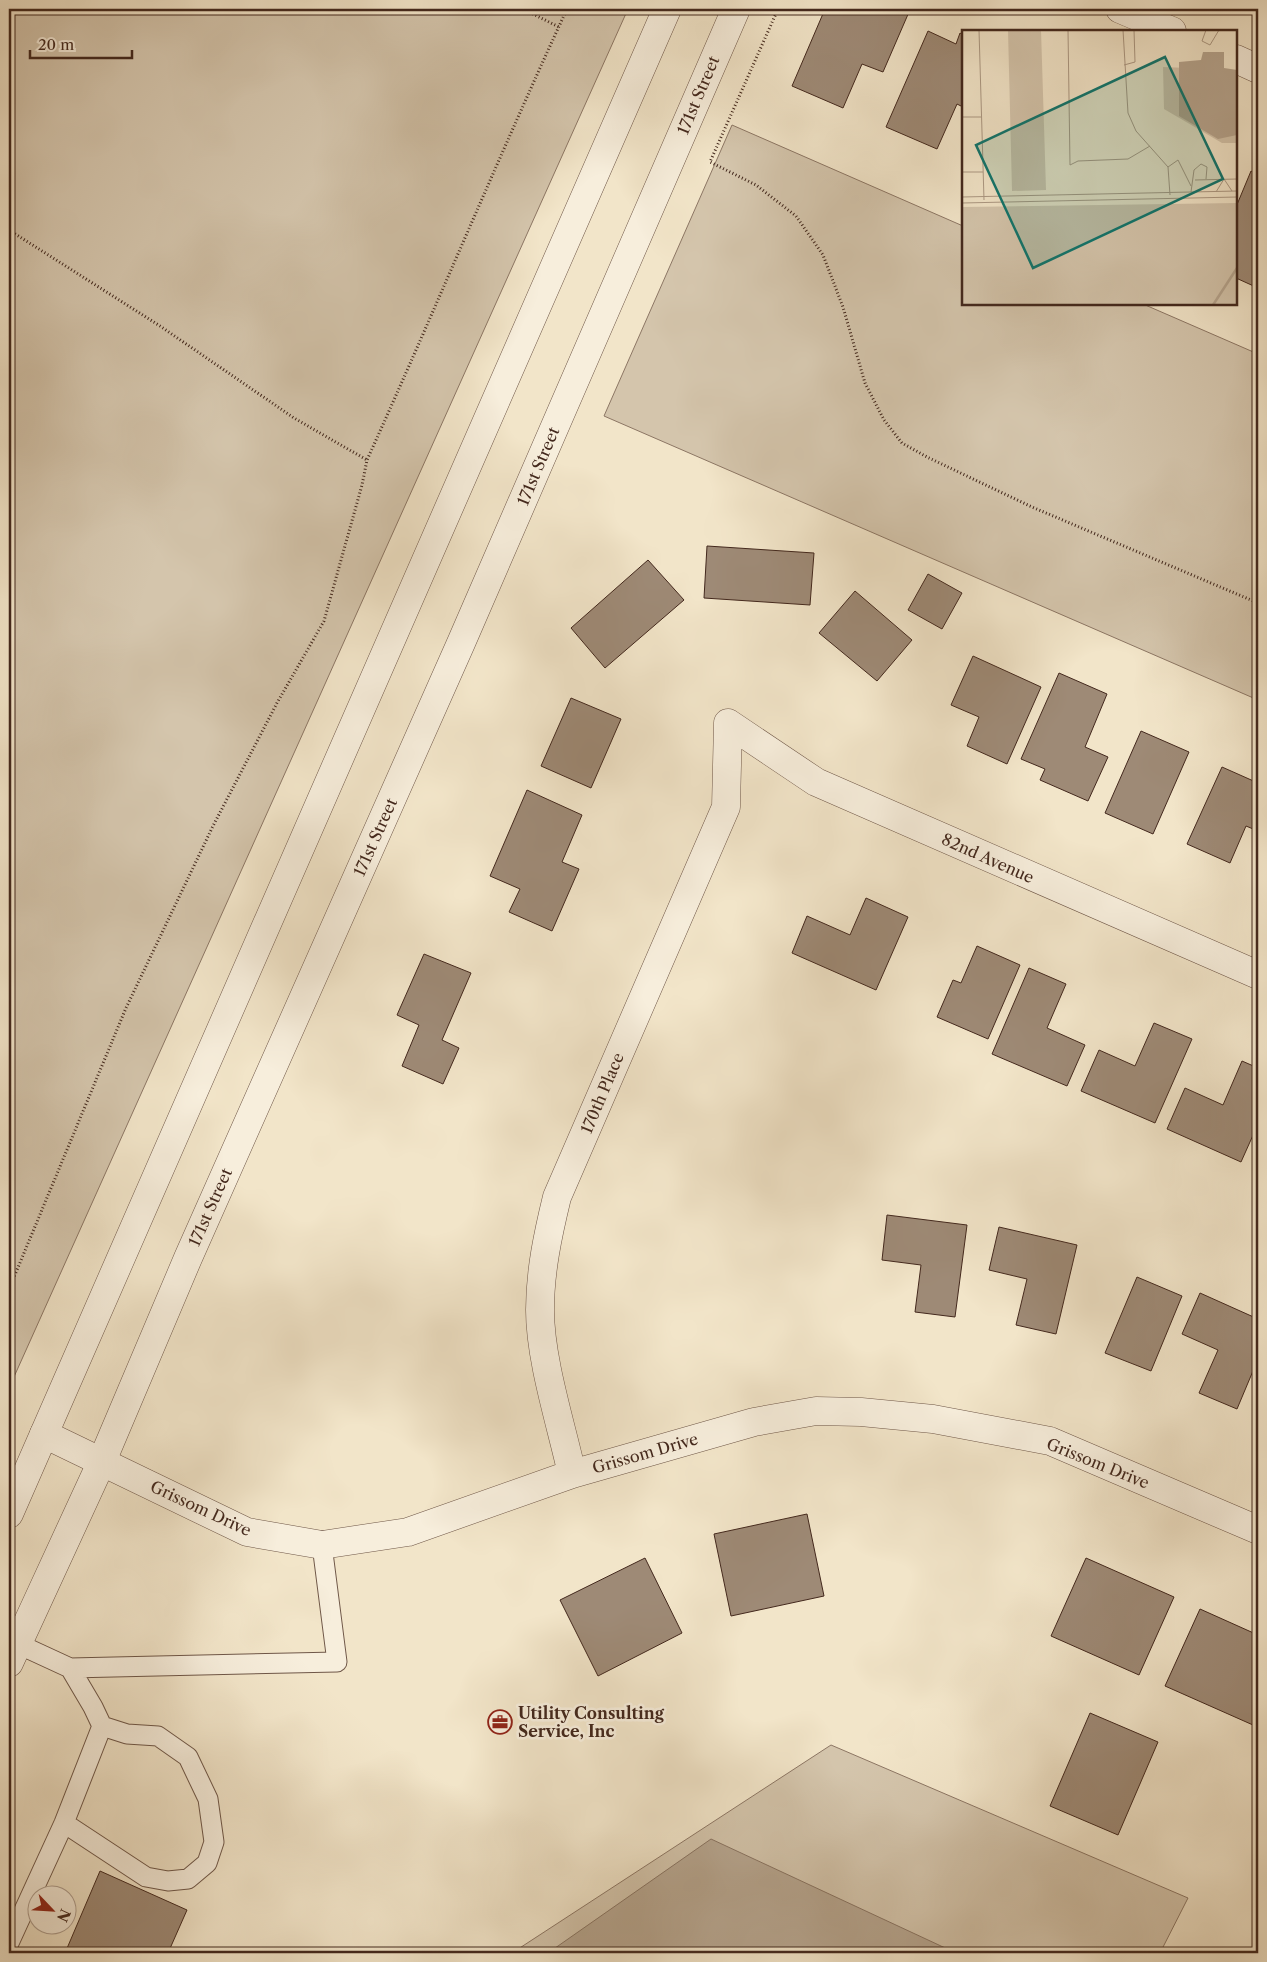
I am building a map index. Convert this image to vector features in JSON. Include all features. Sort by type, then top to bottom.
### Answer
[{"type":"street","points":[[9,1514],[668,9]]},
{"type":"street","name":"171st Street","points":[[13,1654],[102,1462],[188,1258],[461,643],[736,9]]},
{"type":"street","points":[[1120,9],[1170,30]]},
{"type":"street","points":[[1237,59],[1258,69]]},
{"type":"street","name":"82nd Avenue","points":[[728,723],[816,782],[1258,975]]},
{"type":"street","name":"170th Place","points":[[572,1474],[548,1366],[540,1312],[542,1274],[548,1236],[557,1197],[726,807],[728,723]]},
{"type":"street","name":"Grissom Drive","points":[[44,1434],[246,1532],[322,1545],[408,1532],[572,1474],[754,1422],[816,1411],[862,1412],[933,1419],[1050,1441],[1258,1530]]},
{"type":"lane","points":[[13,1654],[70,1668],[336,1662],[322,1545]]},
{"type":"lane","points":[[9,1943],[64,1823],[102,1726],[93,1706],[70,1668]]},
{"type":"lane","points":[[64,1823],[146,1877],[168,1881],[188,1879],[207,1863],[214,1842],[208,1798],[188,1757],[158,1736],[127,1734],[102,1726]]},
{"type":"path","points":[[523,9],[559,27]]},
{"type":"path","points":[[9,1289],[126,1008],[213,826],[277,703],[324,621],[360,493],[367,460],[568,9]]},
{"type":"path","points":[[778,9],[710,162],[756,185],[796,216],[823,255],[843,307],[865,384],[884,420],[902,443],[927,457],[1032,507],[1258,602]]},
{"type":"path","points":[[9,230],[160,326],[294,418],[367,460]]},
{"type":"shaded area","points":[[9,9],[628,9],[9,1388]]},
{"type":"shaded area","points":[[732,125],[962,226],[962,305],[1145,305],[1258,354],[1258,700],[604,416]]},
{"type":"shaded area","points":[[831,1745],[1188,1898],[1160,1953],[512,1953]]},
{"type":"shaded area","points":[[711,1839],[956,1953],[548,1953]]},
{"type":"building","points":[[825,9],[902,9],[909,12],[883,72],[862,64],[843,108],[792,86]]},
{"type":"building","points":[[928,31],[956,44],[960,33],[962,34],[962,106],[957,104],[937,149],[886,127]]},
{"type":"building","points":[[1251,171],[1258,175],[1258,288],[1237,278],[1237,205]]},
{"type":"building","points":[[707,546],[814,553],[810,605],[704,598]]},
{"type":"building","points":[[648,560],[684,600],[605,668],[571,628]]},
{"type":"building","points":[[928,574],[962,593],[942,629],[908,610]]},
{"type":"building","points":[[855,591],[912,640],[877,681],[819,633]]},
{"type":"building","points":[[973,656],[1041,687],[1007,764],[967,746],[979,717],[951,705]]},
{"type":"building","points":[[1059,673],[1107,694],[1085,747],[1108,757],[1088,801],[1040,780],[1045,769],[1021,759]]},
{"type":"building","points":[[571,698],[621,719],[591,788],[541,766]]},
{"type":"building","points":[[1141,731],[1189,752],[1153,834],[1105,813]]},
{"type":"building","points":[[1222,767],[1258,783],[1258,831],[1246,826],[1230,863],[1187,844]]},
{"type":"building","points":[[527,790],[582,815],[562,862],[579,869],[552,931],[509,912],[520,889],[490,876]]},
{"type":"building","points":[[866,898],[908,917],[876,990],[792,953],[807,916],[850,935]]},
{"type":"building","points":[[977,946],[1020,965],[988,1039],[937,1017],[953,980],[961,983]]},
{"type":"building","points":[[424,954],[471,973],[442,1040],[459,1048],[443,1084],[402,1066],[419,1025],[397,1015]]},
{"type":"building","points":[[1029,968],[1066,984],[1047,1028],[1085,1045],[1067,1086],[992,1054]]},
{"type":"building","points":[[1154,1023],[1192,1039],[1155,1123],[1081,1091],[1099,1050],[1135,1066]]},
{"type":"building","points":[[1242,1061],[1258,1068],[1258,1124],[1241,1162],[1167,1129],[1185,1088],[1223,1105]]},
{"type":"building","points":[[887,1215],[967,1225],[955,1317],[915,1312],[921,1265],[882,1260]]},
{"type":"building","points":[[999,1227],[1077,1245],[1056,1334],[1016,1325],[1027,1279],[989,1270]]},
{"type":"building","points":[[1137,1277],[1182,1296],[1151,1371],[1105,1353]]},
{"type":"building","points":[[1200,1293],[1258,1319],[1258,1359],[1237,1409],[1199,1393],[1218,1350],[1182,1334]]},
{"type":"building","points":[[807,1514],[824,1596],[731,1616],[714,1534]]},
{"type":"building","points":[[645,1558],[682,1633],[598,1676],[560,1600]]},
{"type":"building","points":[[1086,1558],[1174,1597],[1139,1675],[1051,1636]]},
{"type":"building","points":[[1200,1609],[1258,1635],[1258,1714],[1253,1725],[1165,1686]]},
{"type":"building","points":[[1090,1713],[1158,1742],[1118,1835],[1050,1806]]},
{"type":"building","points":[[1258,1847],[1258,1858],[1254,1857]]},
{"type":"building","points":[[100,1871],[187,1910],[168,1953],[65,1953],[73,1934],[78,1934],[78,1923]]},
{"type":"place","name":"Utility Consulting Service, Inc","points":[[500,1722]]}]
